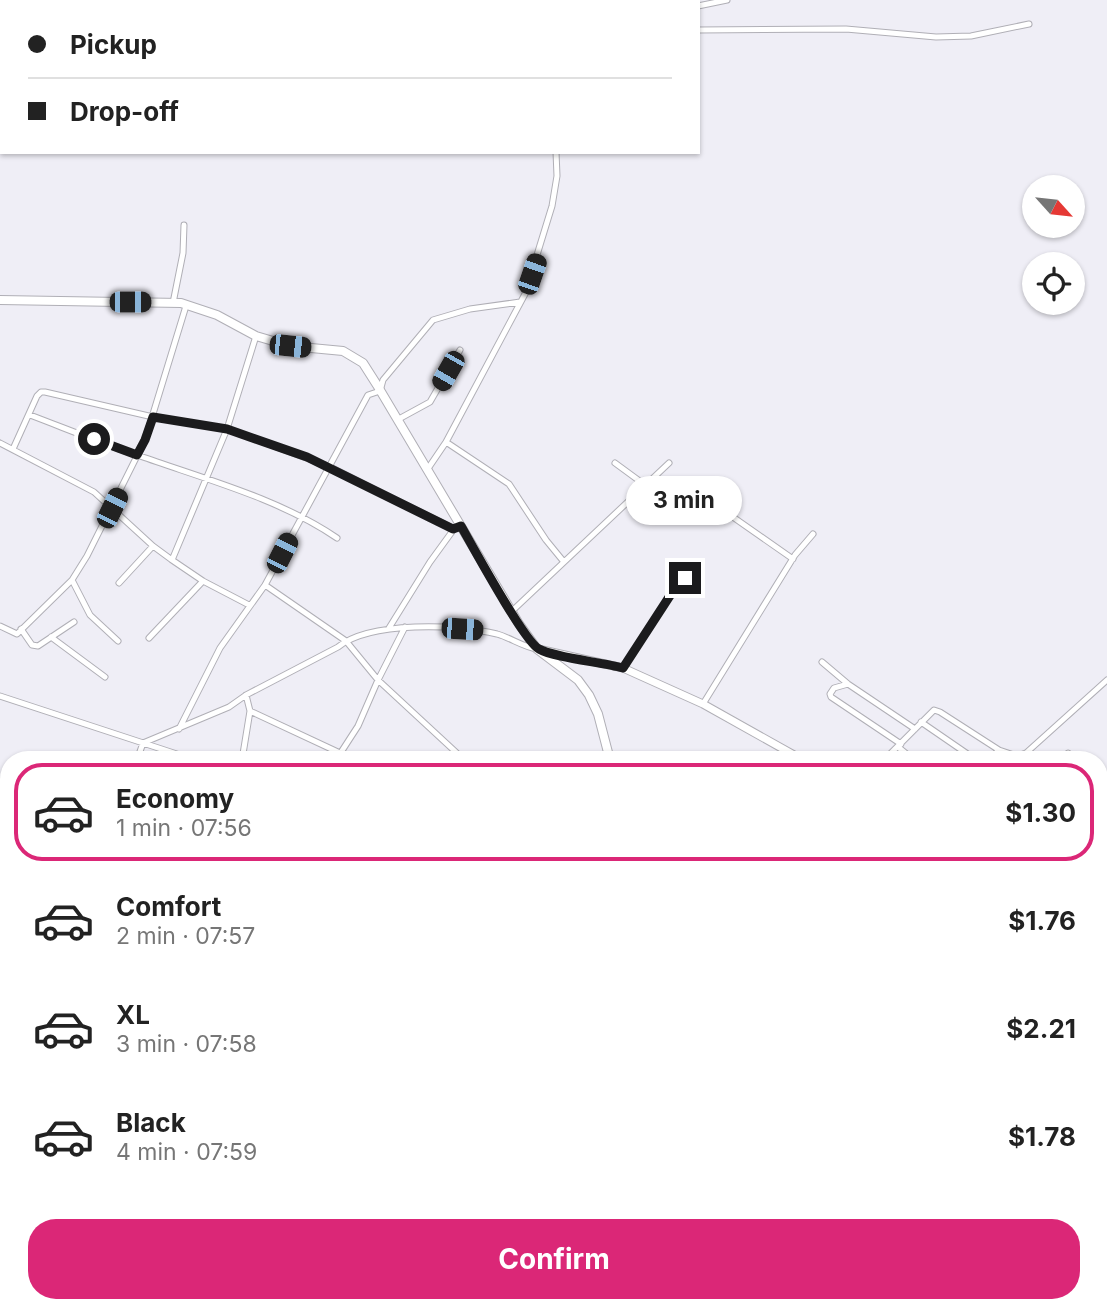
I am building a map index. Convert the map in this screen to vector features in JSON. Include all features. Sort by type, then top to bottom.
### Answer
[{"type":"main road","points":[[0,301],[14,298],[173,303],[217,315],[256,336],[290,346],[343,351],[363,363],[427,470],[457,528],[537,649],[578,680],[589,695],[598,713],[608,751]]},
{"type":"street","points":[[700,6],[727,0]]},
{"type":"street","points":[[700,30],[846,29],[936,37],[971,36],[1029,24]]},
{"type":"street","points":[[427,470],[446,442],[520,302],[552,206],[557,176],[556,154]]},
{"type":"street","points":[[173,303],[183,253],[184,225]]},
{"type":"street","points":[[179,729],[220,648],[265,585],[368,395],[380,391],[383,380],[433,320],[470,309],[520,302]]},
{"type":"street","points":[[0,626],[18,634],[72,580],[112,508],[145,440],[186,306]]},
{"type":"street","points":[[172,560],[227,429],[256,336]]},
{"type":"street","points":[[397,420],[429,402],[460,350]]},
{"type":"street","points":[[13,449],[37,396],[45,392],[153,417],[227,429],[328,466],[457,528],[430,562],[389,628]]},
{"type":"street","points":[[30,415],[206,478],[301,516],[337,538]]},
{"type":"street","points":[[446,442],[509,484],[564,562]]},
{"type":"street","points":[[0,443],[94,492],[172,560],[203,581],[249,605]]},
{"type":"street","points":[[615,463],[645,485]]},
{"type":"street","points":[[512,612],[669,463]]},
{"type":"street","points":[[690,487],[793,559]]},
{"type":"street","points":[[703,704],[793,559],[813,534]]},
{"type":"street","points":[[119,583],[153,546]]},
{"type":"street","points":[[623,668],[673,591],[689,573]]},
{"type":"street","points":[[72,580],[90,615],[118,640]]},
{"type":"street","points":[[149,638],[203,581]]},
{"type":"street","points":[[265,585],[346,641],[377,680],[455,751]]},
{"type":"street","points":[[21,629],[35,646],[74,622]]},
{"type":"street","points":[[341,751],[358,726],[377,680],[405,627]]},
{"type":"street","points":[[140,751],[143,743],[229,707],[346,641],[389,628],[405,627],[478,630],[527,647],[623,668],[703,704],[787,751]]},
{"type":"street","points":[[51,637],[105,677]]},
{"type":"street","points":[[822,662],[848,684],[915,729]]},
{"type":"street","points":[[1028,751],[1107,680]]},
{"type":"street","points":[[848,684],[834,688],[831,697],[905,751]]},
{"type":"street","points":[[0,695],[167,751]]},
{"type":"street","points":[[243,751],[250,711],[247,695]]},
{"type":"street","points":[[894,751],[931,711],[937,710],[1002,751]]},
{"type":"street","points":[[250,711],[336,751]]},
{"type":"street","points":[[921,722],[963,751]]},
{"type":"route","points":[[94,439],[137,455],[153,417],[227,429],[328,466],[453,529],[461,526],[519,624],[537,649],[562,655],[605,662],[623,668],[673,591],[685,578]]}]
